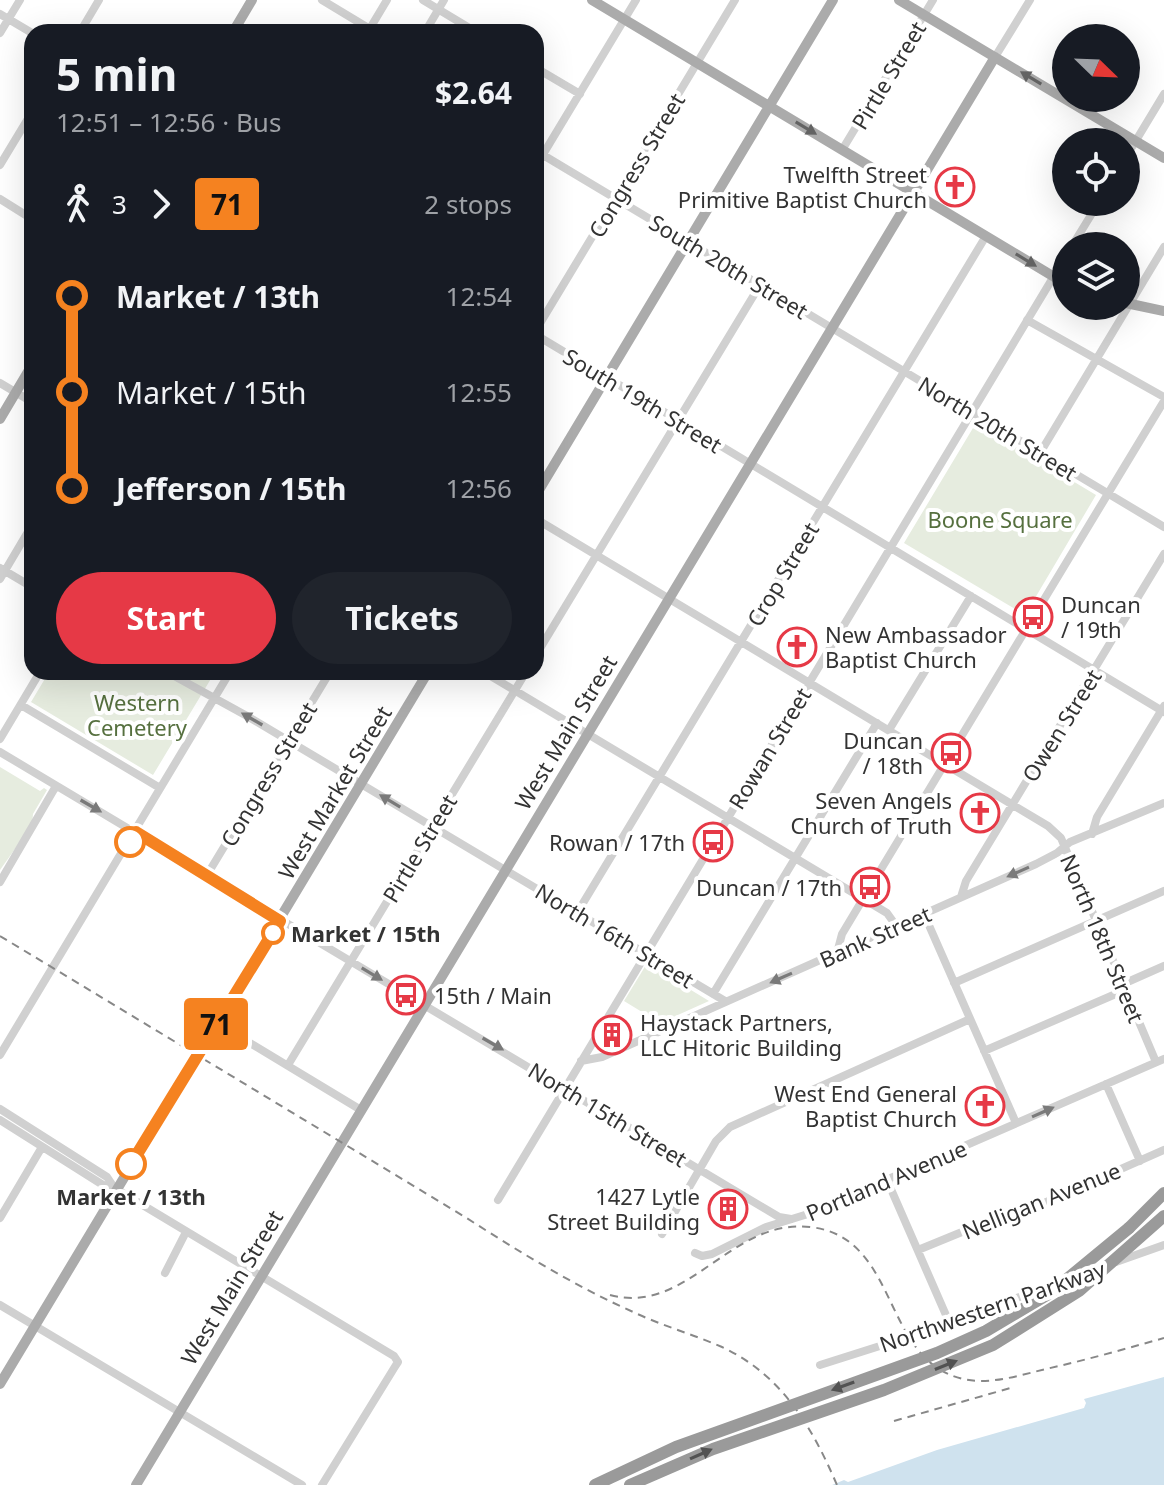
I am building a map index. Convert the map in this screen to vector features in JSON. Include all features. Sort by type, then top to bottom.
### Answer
[{"type":"highway","points":[[595,1485],[716,1431],[937,1353],[973,1337],[1050,1293],[1129,1228],[1164,1193]]},
{"type":"highway","points":[[630,1485],[713,1449],[884,1390],[993,1345],[1079,1291],[1164,1216]]},
{"type":"main road","points":[[238,24],[252,0]]},
{"type":"main road","points":[[592,0],[1052,276]]},
{"type":"main road","points":[[544,482],[833,0]]},
{"type":"main road","points":[[899,0],[1114,128]]},
{"type":"main road","name":"West Main Street","points":[[136,1485],[995,57]]},
{"type":"main road","points":[[1140,143],[1164,158]]},
{"type":"main road","points":[[1140,306],[1164,311]]},
{"type":"main road","points":[[0,419],[24,378]]},
{"type":"main road","name":"West Market Street","points":[[0,1384],[423,680]]},
{"type":"street","points":[[0,33],[4,16],[20,0]]},
{"type":"street","points":[[85,24],[99,0]]},
{"type":"street","points":[[322,0],[360,24]]},
{"type":"street","points":[[373,24],[387,0]]},
{"type":"street","points":[[423,0],[463,24]]},
{"type":"street","points":[[430,24],[444,0]]},
{"type":"street","points":[[544,153],[636,0]]},
{"type":"street","name":"Congress Street","points":[[544,320],[735,0]]},
{"type":"street","name":"Pirtle Street","points":[[842,150],[933,0]]},
{"type":"street","name":"West Main Street","points":[[995,57],[1030,0]]},
{"type":"street","points":[[4,16],[24,28]]},
{"type":"street","points":[[544,73],[580,94]]},
{"type":"street","points":[[1140,134],[1164,94]]},
{"type":"street","points":[[0,165],[24,125]]},
{"type":"street","name":"South 20th Street","points":[[544,156],[832,328]]},
{"type":"street","points":[[0,199],[24,214]]},
{"type":"street","name":"Crop Street","points":[[577,913],[986,236]]},
{"type":"street","points":[[1140,284],[1164,247]]},
{"type":"street","name":"Rowan Street","points":[[498,1200],[1052,280]]},
{"type":"street","points":[[544,642],[760,285]]},
{"type":"street","points":[[837,953],[842,934],[1164,399],[1027,320]]},
{"type":"street","points":[[1040,453],[1118,320]]},
{"type":"street","name":"North 20th Street","points":[[832,328],[1164,527]]},
{"type":"street","name":"South 19th Street","points":[[544,338],[1163,709]]},
{"type":"street","points":[[0,383],[24,397]]},
{"type":"street","name":"North 18th Street","points":[[544,524],[1048,826],[1061,838],[1123,984],[1160,1060]]},
{"type":"street","points":[[24,538],[2,572],[24,583]]},
{"type":"street","name":"Owen Street","points":[[961,897],[966,881],[1164,554]]},
{"type":"street","points":[[889,730],[971,596]]},
{"type":"street","points":[[0,739],[35,680]]},
{"type":"street","name":"North 16th Street","points":[[182,680],[361,783],[725,1001]]},
{"type":"street","points":[[0,1055],[225,680]]},
{"type":"street","name":"Congress Street","points":[[207,875],[325,680]]},
{"type":"street","points":[[497,680],[887,913],[897,927]]},
{"type":"street","name":"Pirtle Street","points":[[288,1065],[521,680]]},
{"type":"street","points":[[21,705],[160,788]]},
{"type":"street","points":[[1092,834],[1097,817],[1163,709]]},
{"type":"street","points":[[713,994],[877,723]]},
{"type":"street","name":"North 15th Street","points":[[0,752],[779,1217],[791,1219]]},
{"type":"street","points":[[0,882],[56,786]]},
{"type":"street","name":"Bank Street","points":[[581,1061],[602,1057],[897,927],[1164,803]]},
{"type":"street","points":[[954,983],[1164,891]]},
{"type":"street","points":[[924,914],[1016,1123]]},
{"type":"street","points":[[984,1051],[1118,993],[1123,984],[1164,966]]},
{"type":"street","points":[[662,1234],[719,1137],[741,1120],[970,1019]]},
{"type":"street","points":[[217,1023],[361,1110]]},
{"type":"street","name":"Portland Avenue","points":[[695,1253],[702,1256],[712,1254],[766,1227],[887,1180],[1160,1060]]},
{"type":"street","points":[[1106,1084],[1140,1161]]},
{"type":"street","points":[[0,1109],[107,1177],[116,1189]]},
{"type":"street","points":[[0,1120],[103,1185],[116,1189],[386,1351],[398,1362],[322,1485]]},
{"type":"street","points":[[0,1218],[42,1147]]},
{"type":"street","name":"Nelligan Avenue","points":[[918,1250],[979,1225],[1008,1219],[1164,1150]]},
{"type":"street","points":[[887,1180],[949,1322]]},
{"type":"street","points":[[165,1273],[186,1232]]},
{"type":"street","name":"Northwestern Parkway","points":[[820,1365],[1164,1245]]},
{"type":"street","points":[[0,1305],[302,1485]]},
{"type":"green space","name":"Boone Square","points":[[976,423],[1096,495],[1025,615],[904,543]]},
{"type":"green space","name":"Western Cemetery","points":[[44,680],[210,680],[153,775],[31,702]]},
{"type":"green space","points":[[0,767],[40,791],[44,788],[47,790],[33,814],[32,825],[0,870]]},
{"type":"green space","points":[[646,965],[709,1001],[660,1023],[624,1001]]},
{"type":"water","points":[[1164,1377],[1164,1485],[832,1485],[937,1450],[1084,1408],[1084,1399]]},
{"type":"railway","points":[[0,936],[546,1267],[631,1311],[722,1347],[743,1359],[762,1372],[793,1405],[817,1443],[837,1485]]},
{"type":"railway","points":[[610,1295],[638,1298],[663,1292],[756,1237],[782,1228],[810,1227],[841,1236],[863,1255],[907,1333],[924,1357],[947,1374],[980,1381],[1005,1379],[1164,1338]]},
{"type":"railway","points":[[894,1421],[1014,1387]]},
{"type":"bus line","name":"71","points":[[130,842],[136,832],[280,921],[131,1164]]},
{"type":"place","name":"Twelfth Street Primitive Baptist Church","points":[[955,187]]},
{"type":"place","name":"Duncan / 19th","points":[[1033,617]]},
{"type":"place","name":"New Ambassador Baptist Church","points":[[797,647]]},
{"type":"place","name":"Duncan / 18th","points":[[951,753]]},
{"type":"place","name":"Seven Angels Church of Truth","points":[[980,813]]},
{"type":"place","name":"Rowan / 17th","points":[[713,842]]},
{"type":"place","name":"Duncan / 17th","points":[[870,887]]},
{"type":"place","name":"Market / 15th","points":[[273,933]]},
{"type":"place","name":"15th / Main","points":[[406,995]]},
{"type":"place","name":"Haystack Partners, LLC Hitoric Building","points":[[612,1035]]},
{"type":"place","name":"West End General Baptist Church","points":[[985,1106]]},
{"type":"place","name":"Market / 13th","points":[[131,1164]]},
{"type":"place","name":"1427 Lytle Street Building","points":[[728,1209]]}]
